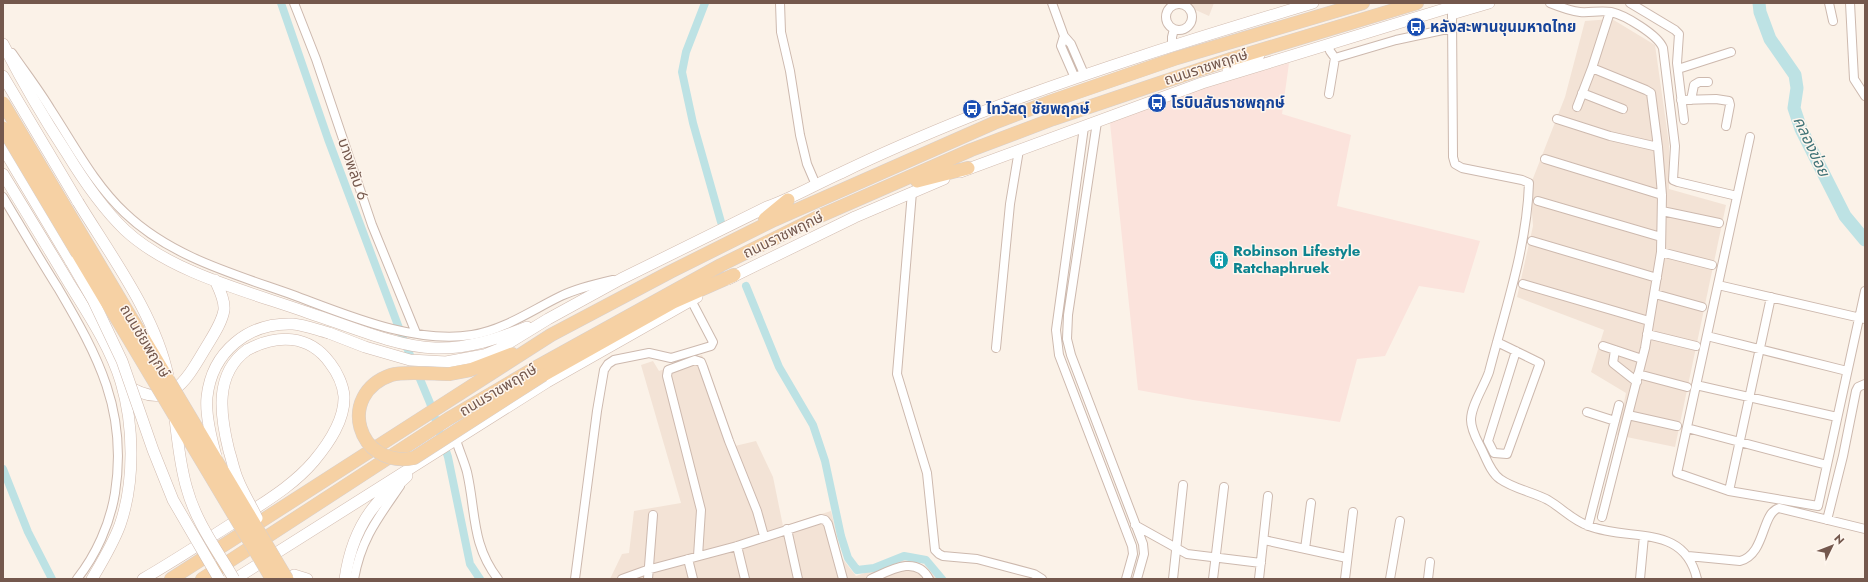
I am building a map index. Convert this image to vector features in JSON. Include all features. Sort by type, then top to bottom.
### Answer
[{"type":"main road","name":"ถนนราชพฤกษ์","points":[[548,319],[621,278],[687,248],[767,208],[788,200],[816,185],[945,128],[1080,76],[1172,45],[1313,3]]},
{"type":"main road","name":"ถนนราชพฤกษ์","points":[[171,579],[551,335],[670,272],[794,211],[994,123],[1042,105],[1177,58],[1363,3]]},
{"type":"main road","name":"ถนนราชพฤกษ์","points":[[202,579],[448,419],[533,369],[721,265],[820,216],[971,150],[1053,119],[1177,76],[1417,3]]},
{"type":"main road","name":"ถนนราชพฤกษ์","points":[[420,462],[560,374],[734,276],[855,216],[968,168],[1202,83],[1464,3]]},
{"type":"main road","name":"ถนนราชพฤกษ์","points":[[1413,19],[1452,14],[1489,3]]},
{"type":"main road","points":[[1202,83],[1287,42]]},
{"type":"main road","points":[[3,44],[50,127],[90,190],[110,215],[134,237],[162,257],[215,280],[399,343],[433,348],[453,348],[475,345],[499,339],[548,319]]},
{"type":"main road","points":[[3,76],[146,313],[155,331],[162,349],[173,398],[182,470],[187,490],[203,528],[235,579],[420,462]]},
{"type":"main road","name":"ถนนชัยพฤกษ์","points":[[3,103],[288,579]]},
{"type":"main road","name":"ถนนชัยพฤกษ์","points":[[3,128],[274,579]]},
{"type":"main road","points":[[3,148],[93,300],[122,361],[153,450],[173,500],[219,579]]},
{"type":"main road","points":[[884,189],[968,168]]},
{"type":"main road","points":[[3,174],[99,332],[121,381],[127,410],[131,449],[129,482],[120,525],[92,579]]},
{"type":"main road","points":[[747,235],[788,200]]},
{"type":"main road","points":[[551,335],[506,356],[470,370],[449,374],[393,374],[377,382],[371,387],[361,401],[359,423],[362,433],[372,449],[384,457],[405,459],[414,458],[543,375],[673,302],[734,276]]},
{"type":"main road","points":[[121,381],[130,387],[149,395],[167,394],[178,388],[191,372],[214,333],[222,315],[223,303],[215,280]]},
{"type":"main road","points":[[274,579],[240,518],[215,455],[206,411],[207,396],[214,370],[220,358],[228,348],[243,337],[259,329],[293,324],[310,327],[395,357],[440,362],[464,360],[500,349],[522,337],[548,319]]},
{"type":"main road","points":[[143,579],[271,498],[298,478],[314,462],[329,441],[341,417],[344,396],[336,370],[316,348],[288,338],[272,340],[247,350],[234,362],[225,379],[221,413],[237,479],[261,525],[292,579]]},
{"type":"main road","points":[[345,579],[354,538],[366,517],[378,502],[406,477],[420,462]]},
{"type":"main road","points":[[288,579],[294,575],[307,579]]},
{"type":"street","name":"บางพลับ 6","points":[[294,3],[316,59],[372,225],[412,333]]},
{"type":"street","points":[[780,3],[781,32],[790,71],[800,135],[807,164],[816,185]]},
{"type":"street","points":[[1052,3],[1064,36],[1061,46],[1080,76]]},
{"type":"street","points":[[1177,3],[1189,5],[1192,16],[1190,24],[1183,29],[1174,29],[1168,23],[1166,15],[1169,8],[1177,3]]},
{"type":"street","points":[[1550,3],[1580,12],[1610,12],[1624,17],[1656,37],[1663,48],[1675,146],[1673,180],[1737,196]]},
{"type":"street","points":[[1630,3],[1678,32],[1680,37],[1677,57],[1684,120]]},
{"type":"street","points":[[1829,3],[1833,21]]},
{"type":"street","points":[[1850,3],[1854,79],[1865,96]]},
{"type":"street","points":[[1577,107],[1592,68],[1610,12]]},
{"type":"street","points":[[1452,14],[1453,157],[1456,164],[1462,168],[1522,180],[1529,183],[1525,228],[1521,250],[1489,372],[1483,388],[1472,409],[1471,421],[1476,437],[1493,471],[1500,479],[1546,499],[1577,521],[1588,526],[1603,531],[1644,536],[1669,542],[1679,547],[1688,556],[1695,569],[1697,579]]},
{"type":"street","points":[[1335,58],[1396,40],[1452,28]]},
{"type":"street","points":[[1172,45],[1174,29]]},
{"type":"street","points":[[3,39],[105,192],[124,212],[148,233],[187,255],[232,274],[382,325],[412,333],[449,336],[472,334],[504,325],[579,288],[621,278]]},
{"type":"street","points":[[1329,45],[1330,51],[1335,58],[1329,94]]},
{"type":"street","points":[[1678,69],[1731,52]]},
{"type":"street","points":[[1592,68],[1650,93],[1658,147],[1662,195],[1661,252],[1655,294],[1642,359],[1602,517]]},
{"type":"street","points":[[1691,100],[1694,84],[1699,82],[1708,82]]},
{"type":"street","points":[[1582,93],[1622,109]]},
{"type":"street","points":[[1681,100],[1729,101],[1730,105],[1726,126]]},
{"type":"street","points":[[1556,120],[1610,136],[1658,147]]},
{"type":"street","points":[[1097,122],[1068,315],[1067,339],[1071,355],[1143,544],[1144,554],[1137,579]]},
{"type":"street","points":[[1084,126],[1056,330],[1059,356],[1132,546],[1133,554],[1126,579]]},
{"type":"street","points":[[1750,137],[1677,473],[1730,491],[1818,506],[1847,371],[1862,318],[1865,291]]},
{"type":"street","points":[[996,348],[1010,204],[1019,150]]},
{"type":"street","points":[[1546,159],[1662,195]]},
{"type":"street","points":[[912,192],[897,374],[925,467],[935,550],[938,554],[943,556],[977,559],[1034,574],[1042,579]]},
{"type":"street","points":[[3,197],[91,346],[108,385],[115,414],[118,433],[119,458],[112,507],[95,552],[77,579]]},
{"type":"street","points":[[1538,200],[1661,237]]},
{"type":"street","points":[[1662,211],[1719,223]]},
{"type":"street","points":[[1532,241],[1657,278]]},
{"type":"street","points":[[1661,252],[1712,265]]},
{"type":"street","points":[[1523,284],[1649,321]]},
{"type":"street","points":[[1718,285],[1862,318]]},
{"type":"street","points":[[1655,294],[1702,307]]},
{"type":"street","points":[[1730,491],[1771,297]]},
{"type":"street","points":[[575,579],[597,411],[604,370],[608,364],[614,360],[649,353],[671,358],[710,346],[713,342],[691,300]]},
{"type":"street","points":[[1059,312],[1068,315]]},
{"type":"street","points":[[1647,334],[1696,346]]},
{"type":"street","points":[[1707,336],[1847,371]]},
{"type":"street","points":[[1497,342],[1516,351],[1540,363],[1507,454],[1494,453],[1488,441],[1516,351]]},
{"type":"street","points":[[1603,346],[1642,359]]},
{"type":"street","points":[[1615,350],[1613,363],[1637,378],[1687,387]]},
{"type":"street","points":[[698,556],[701,510],[666,376],[668,370],[695,360],[701,362],[703,367],[729,441],[757,511],[764,536]]},
{"type":"street","points":[[1827,520],[1843,456],[1856,391],[1858,387],[1865,384]]},
{"type":"street","points":[[1696,385],[1837,417]]},
{"type":"street","points":[[1588,526],[1619,405]]},
{"type":"street","points":[[1587,412],[1615,421]]},
{"type":"street","points":[[1628,416],[1676,426]]},
{"type":"street","points":[[1687,428],[1826,465]]},
{"type":"street","points":[[452,442],[467,472],[482,553],[488,566],[498,579]]},
{"type":"street","points":[[354,579],[357,563],[373,524],[406,477]]},
{"type":"street","points":[[1173,579],[1183,485]]},
{"type":"street","points":[[1213,579],[1224,487]]},
{"type":"street","points":[[1259,579],[1268,496]]},
{"type":"street","points":[[1305,549],[1312,504]]},
{"type":"street","points":[[1688,556],[1740,561],[1748,559],[1755,552],[1772,512],[1779,508],[1865,530]]},
{"type":"street","points":[[1345,579],[1353,512]]},
{"type":"street","points":[[648,579],[653,515]]},
{"type":"street","points":[[622,579],[648,570],[736,546],[821,519],[825,520],[828,524],[843,579]]},
{"type":"street","points":[[1390,579],[1400,521]]},
{"type":"street","points":[[1135,525],[1187,554],[1261,563]]},
{"type":"street","points":[[787,529],[798,579]]},
{"type":"street","points":[[1640,579],[1644,536]]},
{"type":"street","points":[[1264,540],[1347,558]]},
{"type":"street","points":[[736,546],[745,579]]},
{"type":"street","points":[[688,559],[693,579]]},
{"type":"street","points":[[1428,579],[1430,562]]},
{"type":"street","points":[[871,579],[886,576],[906,565],[918,568],[927,574],[929,579]]},
{"type":"shaded area","points":[[1180,3],[1214,3],[1209,16]]},
{"type":"shaded area","points":[[1612,19],[1655,45],[1669,144],[1669,189],[1726,205],[1675,447],[1617,435],[1626,393],[1591,372],[1604,330],[1517,297],[1533,226],[1530,186],[1565,97],[1585,21]]},
{"type":"shaded area","name":"Robinson Lifestyle Ratchaphruek","points":[[1289,63],[1282,114],[1351,135],[1337,206],[1480,241],[1464,293],[1419,286],[1385,356],[1357,359],[1340,422],[1193,400],[1138,390],[1110,123],[1198,89]]},
{"type":"shaded area","points":[[702,355],[720,400],[735,446],[756,441],[773,477],[783,526],[831,511],[842,558],[856,576],[903,560],[924,565],[938,579],[610,579],[622,554],[629,553],[634,511],[681,503],[641,365],[653,361],[659,371]]},
{"type":"waterway","points":[[281,3],[328,139],[402,336],[430,403],[448,457],[470,564],[480,579]]},
{"type":"waterway","points":[[705,3],[686,52],[682,72],[693,123],[721,222]]},
{"type":"waterway","name":"คลองข่อย","points":[[1759,3],[1760,12],[1770,39],[1795,75],[1797,88],[1794,108],[1801,129],[1845,216],[1865,240]]},
{"type":"waterway","points":[[746,286],[779,367],[813,425],[825,461],[841,536],[848,558],[857,570],[874,568],[904,556],[926,560],[942,579]]},
{"type":"waterway","points":[[3,469],[28,532],[52,579]]},
{"type":"place","name":"หลังสะพานขุนมหาดไทย","points":[[1416,27]]},
{"type":"place","name":"โรบินสันราชพฤกษ์","points":[[1157,103]]},
{"type":"place","name":"ไทวัสดุ ชัยพฤกษ์","points":[[972,109]]},
{"type":"place","name":"Robinson Lifestyle Ratchaphruek","points":[[1219,260]]}]
